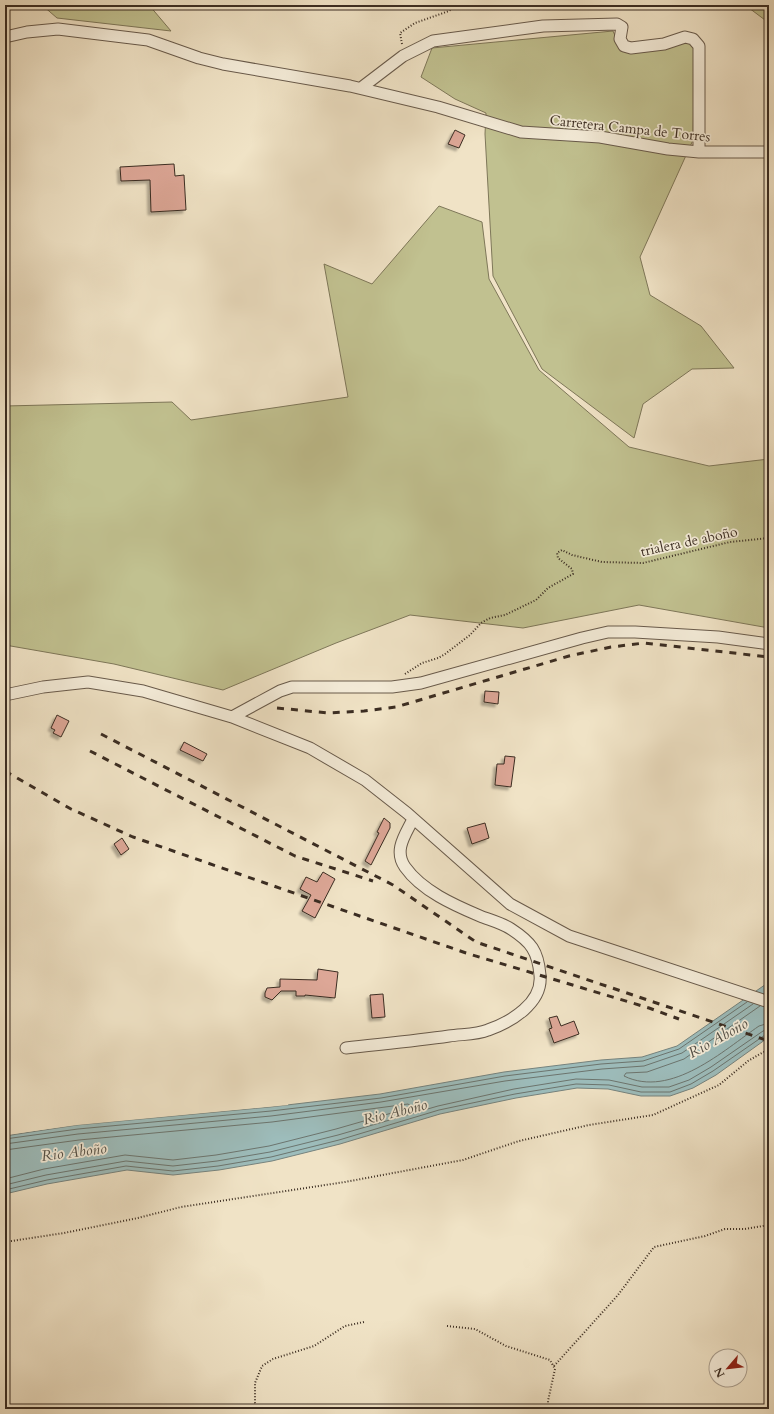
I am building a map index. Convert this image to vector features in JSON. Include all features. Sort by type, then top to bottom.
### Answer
[{"type":"street","points":[[361,88],[403,56],[434,41],[543,26],[617,24],[622,27],[620,39],[624,46],[631,48],[664,44],[685,37],[692,39],[699,46],[699,152]]},
{"type":"street","name":"Carretera Campa de Torres","points":[[5,37],[27,32],[58,29],[148,40],[199,58],[224,64],[361,88],[438,107],[521,132],[600,137],[668,149],[699,152],[769,152]]},
{"type":"street","points":[[232,717],[280,691],[292,687],[392,687],[422,683],[608,632],[718,637],[769,644]]},
{"type":"street","points":[[5,695],[43,687],[88,682],[143,691],[232,717],[310,748],[366,780],[510,904],[570,936],[769,1002]]},
{"type":"street","points":[[346,1048],[486,1031],[513,1020],[524,1010],[534,998],[541,980],[539,959],[528,941],[510,928],[466,910],[428,890],[404,866],[399,852],[401,843],[413,819]]},
{"type":"path","points":[[403,56],[400,33],[415,23],[449,11],[456,5]]},
{"type":"path","name":"trialera de aboño","points":[[399,677],[422,663],[438,658],[470,635],[481,622],[490,618],[504,615],[536,600],[548,588],[573,574],[572,569],[558,558],[557,553],[562,550],[572,556],[602,562],[643,563],[730,542],[769,538]]},
{"type":"path","points":[[5,1242],[64,1233],[138,1218],[181,1206],[345,1182],[455,1161],[519,1141],[589,1125],[653,1115],[719,1085],[748,1061],[769,1049]]},
{"type":"path","points":[[554,1366],[618,1295],[654,1247],[705,1236],[725,1229],[745,1229],[769,1225]]},
{"type":"path","points":[[257,1409],[255,1403],[255,1383],[262,1366],[273,1359],[314,1346],[344,1326],[364,1322]]},
{"type":"path","points":[[447,1326],[475,1329],[506,1346],[550,1360],[555,1369],[548,1401],[548,1409]]},
{"type":"green space","points":[[42,5],[149,5],[171,31],[57,18]]},
{"type":"green space","points":[[745,5],[769,5],[769,23]]},
{"type":"green space","points":[[613,31],[620,47],[685,39],[695,47],[693,140],[640,257],[650,295],[701,326],[734,368],[692,369],[643,404],[634,438],[542,369],[493,276],[485,134],[486,113],[455,99],[421,77],[432,48]]},
{"type":"green space","points":[[439,206],[482,222],[489,279],[539,370],[629,447],[709,466],[769,459],[769,628],[639,605],[523,628],[410,615],[336,643],[223,690],[114,664],[5,645],[5,406],[172,402],[191,420],[348,397],[324,264],[372,284]]},
{"type":"water","name":"Rio Aboño","points":[[769,982],[769,1037],[716,1075],[693,1088],[670,1096],[641,1096],[608,1089],[577,1088],[516,1098],[440,1114],[340,1144],[272,1161],[219,1170],[173,1175],[127,1170],[47,1184],[5,1194],[5,1136],[77,1125],[270,1107],[380,1094],[504,1072],[601,1060],[642,1057],[677,1046]]},
{"type":"pier","points":[[289,1102],[288,1105],[77,1125],[5,1135],[77,1123]]},
{"type":"building","points":[[455,130],[465,135],[459,148],[448,144]]},
{"type":"building","points":[[174,164],[175,176],[184,175],[186,210],[151,212],[150,180],[121,181],[120,167]]},
{"type":"building","points":[[485,691],[499,692],[498,704],[484,702]]},
{"type":"building","points":[[57,715],[69,721],[61,737],[53,733],[55,730],[51,728]]},
{"type":"building","points":[[184,742],[207,754],[203,761],[180,750]]},
{"type":"building","points":[[505,756],[515,757],[511,787],[495,785],[497,764],[504,764]]},
{"type":"building","points":[[384,818],[390,823],[390,828],[371,865],[365,861],[379,833],[377,832]]},
{"type":"building","points":[[485,823],[489,838],[472,844],[467,828]]},
{"type":"building","points":[[122,838],[129,849],[121,855],[114,844]]},
{"type":"building","points":[[323,872],[335,879],[315,918],[302,911],[311,895],[300,889],[306,877],[317,882]]},
{"type":"building","points":[[318,969],[338,972],[335,998],[305,995],[296,996],[296,991],[281,991],[272,1000],[265,997],[267,988],[280,987],[280,979],[317,980]]},
{"type":"building","points":[[383,994],[385,1017],[372,1018],[370,995]]},
{"type":"building","points":[[557,1016],[561,1026],[574,1021],[579,1034],[554,1043],[549,1029],[552,1028],[549,1018]]},
{"type":"railway","points":[[277,708],[328,713],[396,707],[569,656],[611,647],[644,643],[769,657]]},
{"type":"railway","points":[[101,734],[393,885],[476,942],[769,1041]]},
{"type":"railway","points":[[90,751],[295,856],[373,881]]},
{"type":"railway","points":[[5,771],[71,809],[133,837],[466,953],[649,1008],[679,1019]]}]
